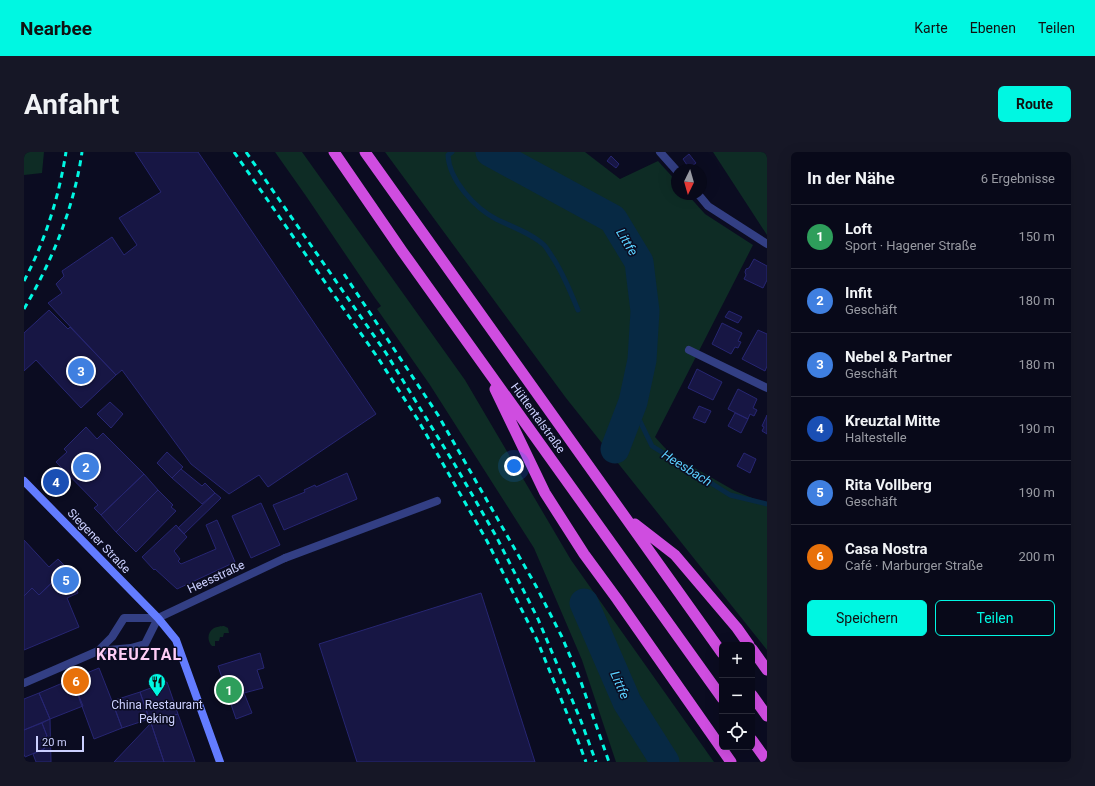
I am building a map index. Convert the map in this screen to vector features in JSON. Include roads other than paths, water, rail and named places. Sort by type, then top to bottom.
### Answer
[{"type":"highway","name":"Hüttentalstraße","points":[[334,152],[402,251],[719,694]]},
{"type":"highway","name":"Hüttentalstraße","points":[[365,152],[719,649]]},
{"type":"highway","points":[[482,363],[545,493],[584,554],[731,762]]},
{"type":"highway","points":[[626,518],[675,555],[737,628],[747,642]]},
{"type":"highway","points":[[755,653],[767,670]]},
{"type":"highway","points":[[755,699],[767,716]]},
{"type":"highway","points":[[755,744],[767,761]]},
{"type":"main road","name":"Siegener Straße","points":[[24,481],[158,618],[176,640],[220,762]]},
{"type":"street","points":[[660,152],[671,164]]},
{"type":"street","points":[[703,200],[708,206],[767,244]]},
{"type":"street","points":[[689,350],[767,388]]},
{"type":"street","name":"Heesstraße","points":[[158,618],[284,558],[437,501]]},
{"type":"street","points":[[24,683],[98,651],[131,648],[145,644],[158,618],[124,618],[112,637],[98,651]]},
{"type":"waterway","points":[[452,152],[448,155],[449,164],[464,192],[472,201],[488,214],[527,234],[544,245],[563,275],[578,310]]},
{"type":"waterway","name":"Littfe","points":[[490,152],[613,219],[639,262],[645,311],[642,360],[633,402],[615,449]]},
{"type":"waterway","name":"Heesbach","points":[[633,402],[636,413],[652,446],[730,495],[767,504]]},
{"type":"waterway","name":"Littfe","points":[[584,603],[627,702],[665,762]]},
{"type":"railway","points":[[24,281],[45,234],[55,202],[66,152]]},
{"type":"railway","points":[[24,309],[53,253],[68,214],[74,193],[82,152]]},
{"type":"railway","points":[[234,152],[378,358],[418,420],[487,541],[537,640],[586,762]]},
{"type":"railway","points":[[246,152],[386,353],[455,465],[496,536],[538,619],[581,721],[596,762]]},
{"type":"railway","points":[[344,274],[438,415],[536,586],[562,637],[581,682],[609,762]]},
{"type":"place","name":"Nebel & Partner","points":[[81,371]]},
{"type":"place","name":"Infit","points":[[86,467]]},
{"type":"place","name":"Kreuztal Mitte","points":[[56,482]]},
{"type":"place","name":"Rita Vollberg","points":[[66,580]]},
{"type":"place","name":"Casa Nostra","points":[[76,681]]},
{"type":"place","name":"Loft","points":[[229,690]]},
{"type":"place","name":"China Restaurant Peking","points":[[157,697]]},
{"type":"district","name":"KREUZTAL","points":[[139,654]]}]
